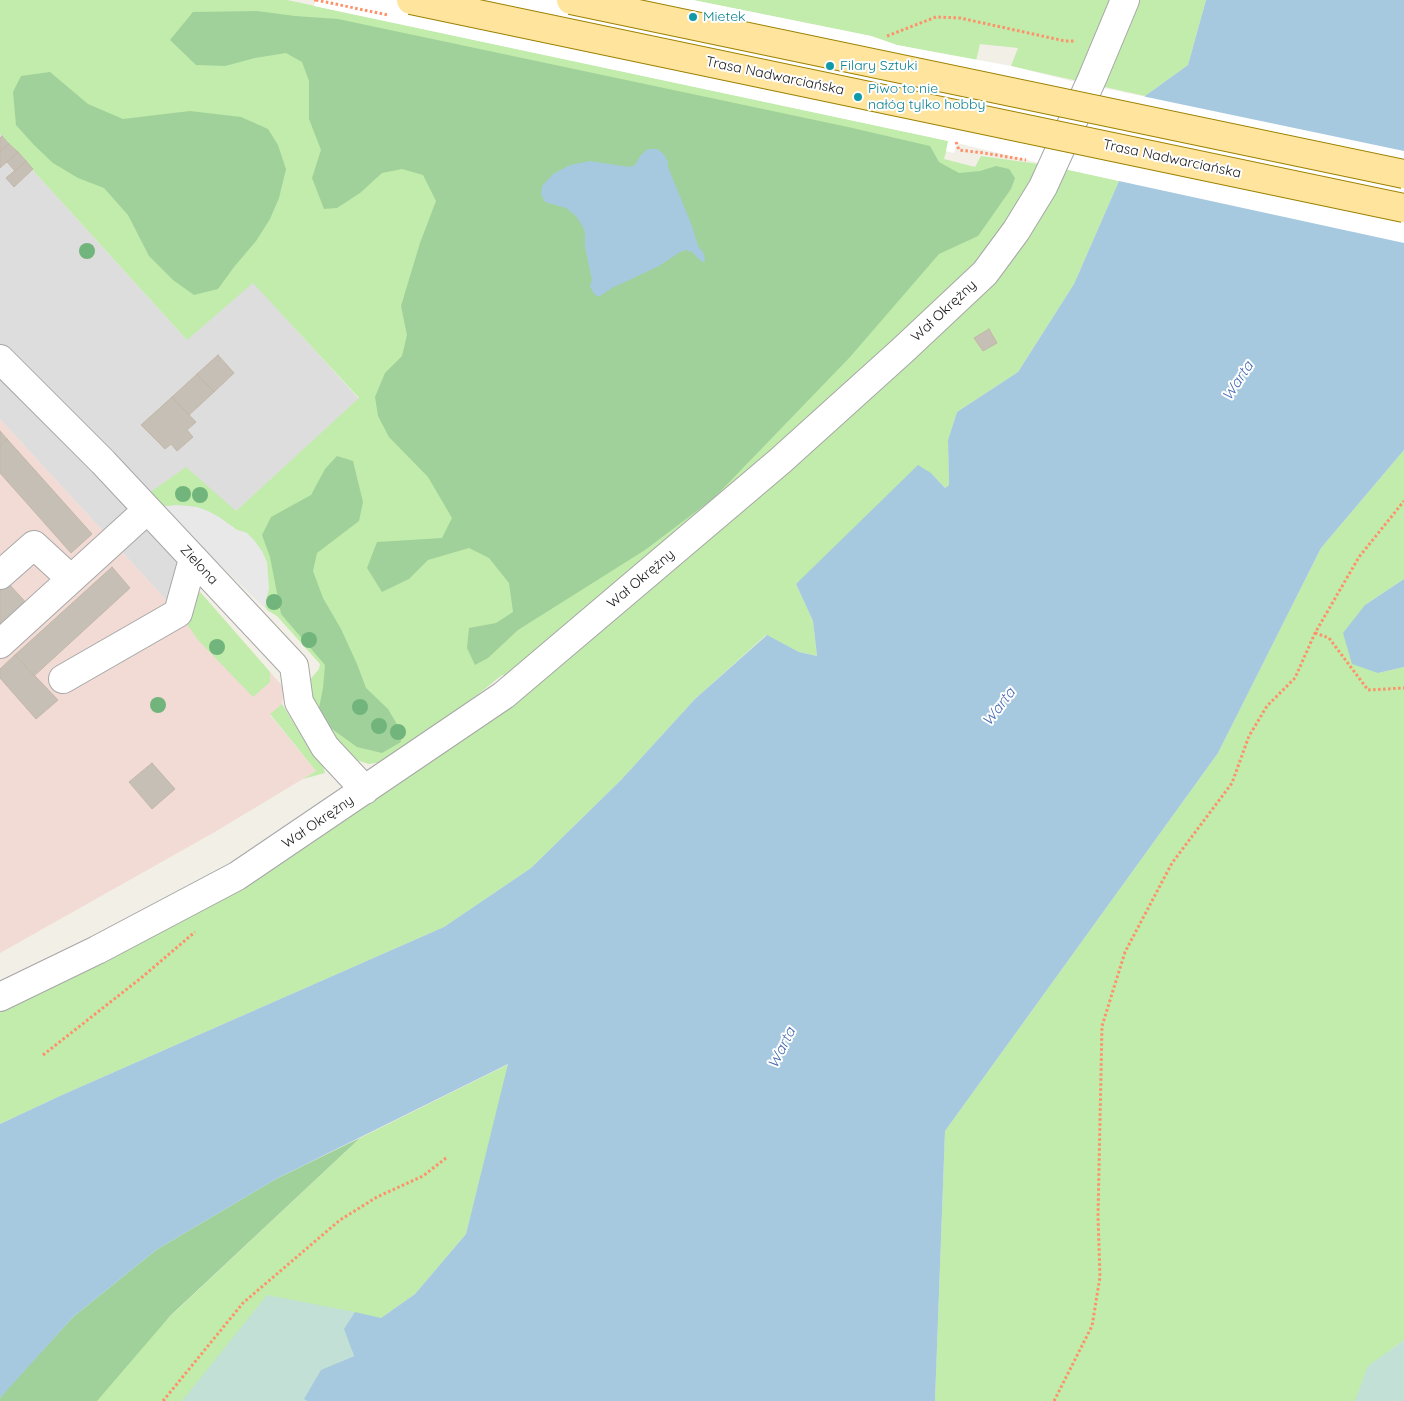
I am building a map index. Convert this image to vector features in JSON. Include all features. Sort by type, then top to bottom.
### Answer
[{"type":"main road","name":"Trasa Nadwarciańska","points":[[411,0],[1404,208]]},
{"type":"main road","points":[[571,0],[1404,174]]},
{"type":"street","name":"Wał Okrężny","points":[[0,997],[97,950],[237,876],[504,695],[780,461],[985,273],[1016,231],[1043,187],[1125,0]]},
{"type":"street","name":"Zielona","points":[[0,359],[103,462],[294,666],[299,702],[325,747],[365,790]]},
{"type":"street","points":[[0,644],[147,510]]},
{"type":"street","points":[[0,575],[34,546],[71,579]]},
{"type":"street","points":[[63,679],[178,613],[193,559]]},
{"type":"path","points":[[881,39],[936,17],[960,18],[1065,41],[1108,40]]},
{"type":"path","points":[[954,137],[959,150],[1053,166]]},
{"type":"path","points":[[1054,1401],[1092,1326],[1100,1277],[1098,1216],[1102,1026],[1125,952],[1172,863],[1232,782],[1249,736],[1266,706],[1295,678],[1315,633],[1359,557],[1404,501]]},
{"type":"path","points":[[1315,633],[1329,638],[1368,690],[1404,688]]},
{"type":"path","points":[[43,1055],[200,928]]},
{"type":"path","points":[[163,1401],[243,1303],[340,1220],[377,1197],[423,1176],[446,1158]]},
{"type":"shaded area","points":[[0,134],[186,339],[253,282],[359,399],[236,511],[232,527],[178,613],[0,419]]},
{"type":"shaded area","points":[[0,419],[178,613],[201,593],[284,688],[282,704],[270,715],[316,771],[213,833],[0,953]]},
{"type":"shaded area","points":[[177,505],[197,507],[208,511],[237,530],[247,533],[254,540],[267,562],[269,588],[265,606],[267,610],[160,507]]},
{"type":"shaded area","points":[[267,1295],[355,1312],[344,1329],[354,1356],[321,1370],[305,1399],[307,1401],[182,1401]]},
{"type":"shaded area","points":[[1404,1340],[1404,1401],[1355,1401],[1368,1366]]},
{"type":"green space","points":[[0,0],[287,0],[949,141],[944,159],[975,167],[981,156],[1053,166],[1119,181],[1074,284],[1018,372],[957,412],[948,440],[949,485],[945,488],[931,473],[796,584],[813,621],[817,656],[799,652],[766,635],[695,699],[621,780],[531,868],[444,927],[0,1124],[0,1012],[167,928],[290,858],[375,795],[526,677],[502,675],[405,753],[383,762],[369,764],[353,759],[316,730],[308,682],[319,669],[320,664],[277,616],[267,610],[265,606],[266,600],[247,533],[237,530],[219,517],[197,507],[177,505],[160,507],[149,493],[186,467],[236,511],[359,398],[253,283],[187,340],[0,134]]},
{"type":"green space","points":[[693,0],[1206,0],[1188,65],[1145,96],[1011,66],[1018,48],[980,44],[976,61],[897,45],[871,36]]},
{"type":"green space","points":[[257,11],[338,19],[848,127],[930,146],[939,162],[959,173],[980,171],[996,166],[1009,169],[1015,178],[1011,189],[978,236],[939,254],[850,357],[714,498],[645,550],[518,630],[488,658],[475,665],[467,648],[469,628],[496,623],[513,612],[509,583],[489,558],[469,548],[428,560],[409,579],[382,592],[367,568],[377,542],[442,538],[452,518],[428,477],[389,437],[378,416],[375,397],[385,373],[402,356],[407,335],[401,306],[420,243],[436,201],[423,175],[402,169],[382,173],[360,193],[337,208],[324,209],[312,178],[321,150],[309,119],[309,81],[302,62],[286,53],[255,58],[225,66],[196,65],[170,40],[193,12]]},
{"type":"green space","points":[[50,72],[88,104],[123,119],[190,111],[241,117],[268,129],[278,145],[286,169],[279,198],[270,219],[256,241],[218,289],[194,295],[173,280],[149,256],[128,215],[104,188],[78,178],[53,163],[16,125],[13,92],[21,76]]},
{"type":"green space","points":[[1404,450],[1404,579],[1365,605],[1378,673],[1404,667],[1404,1340],[1389,1351],[1404,1401],[935,1401],[945,1131],[1218,753],[1321,548]]},
{"type":"green space","points":[[337,456],[353,461],[363,502],[359,521],[317,553],[313,571],[323,598],[341,629],[366,688],[388,709],[398,726],[401,742],[382,753],[357,747],[325,724],[318,713],[325,665],[281,614],[270,557],[262,535],[271,517],[311,495],[325,469]]},
{"type":"green space","points":[[194,591],[201,593],[270,672],[270,682],[253,697],[198,640],[180,614]]},
{"type":"green space","points":[[282,704],[302,736],[322,761],[325,773],[303,779],[316,771],[270,714]]},
{"type":"green space","points":[[509,1064],[466,1234],[415,1294],[381,1318],[305,1399],[307,1401],[80,1401],[360,1138]]},
{"type":"green space","points":[[360,1138],[170,1316],[97,1401],[0,1401],[0,1398],[7,1389],[73,1317],[156,1250],[276,1179]]},
{"type":"water","name":"Warta","points":[[1206,0],[1404,0],[1404,450],[1321,548],[1218,753],[945,1131],[935,1401],[307,1401],[304,1399],[321,1370],[354,1356],[344,1329],[355,1312],[381,1318],[415,1294],[466,1234],[508,1064],[276,1179],[156,1250],[73,1317],[0,1398],[0,1124],[444,927],[531,868],[621,780],[695,699],[767,635],[799,652],[817,656],[813,621],[796,584],[918,465],[931,473],[945,488],[949,485],[948,440],[957,412],[1018,372],[1074,284],[1119,181],[1145,96],[1188,65]]},
{"type":"water","points":[[648,149],[657,149],[664,154],[668,162],[668,167],[698,246],[703,252],[704,262],[692,252],[686,250],[659,266],[597,296],[590,286],[592,280],[583,227],[576,216],[566,208],[545,202],[541,194],[542,186],[553,174],[570,165],[590,161],[629,167],[635,165],[641,155]]},
{"type":"water","points":[[1404,579],[1404,667],[1378,673],[1352,664],[1343,633],[1365,605]]},
{"type":"pier","points":[[316,0],[693,0],[871,36],[897,45],[1011,66],[1075,82],[1404,151],[1404,243],[1073,171],[957,143],[954,153],[946,151],[948,141],[314,6]]},
{"type":"building","points":[[2,136],[9,144],[0,152],[0,138]]},
{"type":"building","points":[[9,144],[18,152],[0,168],[0,152]]},
{"type":"building","points":[[18,152],[26,161],[15,171],[7,162]]},
{"type":"building","points":[[26,161],[33,169],[14,187],[6,178]]},
{"type":"building","points":[[989,329],[997,343],[983,351],[974,338]]},
{"type":"building","points":[[218,355],[234,373],[214,392],[197,374]]},
{"type":"building","points":[[197,374],[214,392],[189,415],[172,397]]},
{"type":"building","points":[[172,397],[196,422],[187,430],[193,437],[177,451],[171,444],[165,449],[141,425]]},
{"type":"building","points":[[0,431],[7,439],[0,446]]},
{"type":"building","points":[[7,439],[92,534],[71,553],[0,473],[0,446]]},
{"type":"building","points":[[112,567],[130,588],[34,676],[15,655]]},
{"type":"building","points":[[8,583],[30,607],[0,633],[0,591]]},
{"type":"building","points":[[15,655],[58,700],[36,719],[0,678],[0,669]]},
{"type":"building","points":[[152,763],[175,789],[152,809],[129,782]]},
{"type":"place","name":"Mietek","points":[[693,17]]},
{"type":"place","name":"Filary Sztuki","points":[[830,66]]},
{"type":"place","name":"Piwo to nie nałóg tylko hobby","points":[[858,97]]}]
